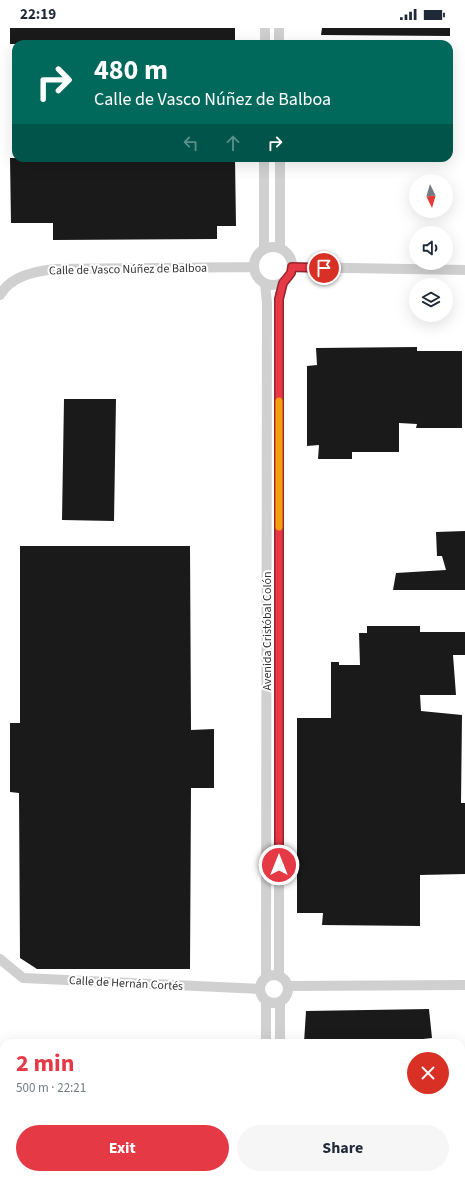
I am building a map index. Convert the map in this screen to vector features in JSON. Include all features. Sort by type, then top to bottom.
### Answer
[{"type":"street","points":[[265,28],[265,40]]},
{"type":"street","points":[[279,28],[279,40]]},
{"type":"street","points":[[264,162],[264,249]]},
{"type":"street","points":[[280,162],[280,248]]},
{"type":"street","points":[[280,248],[289,256],[292,267],[291,273],[283,283],[271,286],[265,284],[257,277],[254,267],[256,257],[264,249],[280,248]]},
{"type":"street","name":"Calle de Vasco Núñez de Balboa","points":[[3,291],[28,273],[54,269],[254,267]]},
{"type":"street","points":[[292,267],[465,270]]},
{"type":"street","name":"Avenida Cristóbal Colón","points":[[279,976],[279,299],[283,283]]},
{"type":"street","name":"Avenida Cristóbal Colón","points":[[265,284],[267,303],[266,977]]},
{"type":"street","name":"Calle de Hernán Cortés","points":[[0,959],[23,978],[260,989]]},
{"type":"street","points":[[266,1039],[266,1001],[263,998],[260,989],[262,980],[270,975],[283,978],[288,986],[286,995],[280,1002],[280,1039]]},
{"type":"street","points":[[288,986],[465,986]]},
{"type":"street","points":[[266,1001],[275,1003],[280,1002]]},
{"type":"building","points":[[10,28],[235,28],[235,40],[12,40],[12,44],[10,44]]},
{"type":"building","points":[[322,28],[450,28],[450,36],[321,35]]},
{"type":"building","points":[[10,158],[12,158],[12,162],[235,162],[236,226],[217,226],[217,239],[53,240],[53,223],[11,223]]},
{"type":"building","points":[[417,347],[417,351],[462,351],[462,428],[416,428],[417,424],[399,423],[399,452],[352,452],[352,459],[318,459],[319,445],[307,446],[307,366],[317,365],[316,348]]},
{"type":"building","points":[[64,399],[116,399],[114,521],[62,520]]},
{"type":"building","points":[[465,531],[465,590],[393,590],[396,573],[446,570],[442,556],[437,556],[436,532]]},
{"type":"building","points":[[20,546],[190,546],[191,730],[214,729],[214,788],[191,788],[190,969],[37,969],[20,958],[19,793],[10,792],[10,723],[20,723]]},
{"type":"building","points":[[367,626],[420,626],[420,632],[465,632],[465,655],[453,655],[456,695],[420,695],[421,711],[462,715],[461,803],[465,803],[465,874],[420,875],[420,926],[322,925],[323,913],[297,913],[297,718],[331,718],[331,662],[339,662],[339,665],[360,665],[359,633],[367,633]]},
{"type":"building","points":[[429,1009],[432,1038],[304,1039],[306,1011]]},
{"type":"slow traffic","points":[[279,401],[279,527]]},
{"type":"route","points":[[279,865],[279,299],[283,283],[288,279],[292,267],[324,268]]}]
